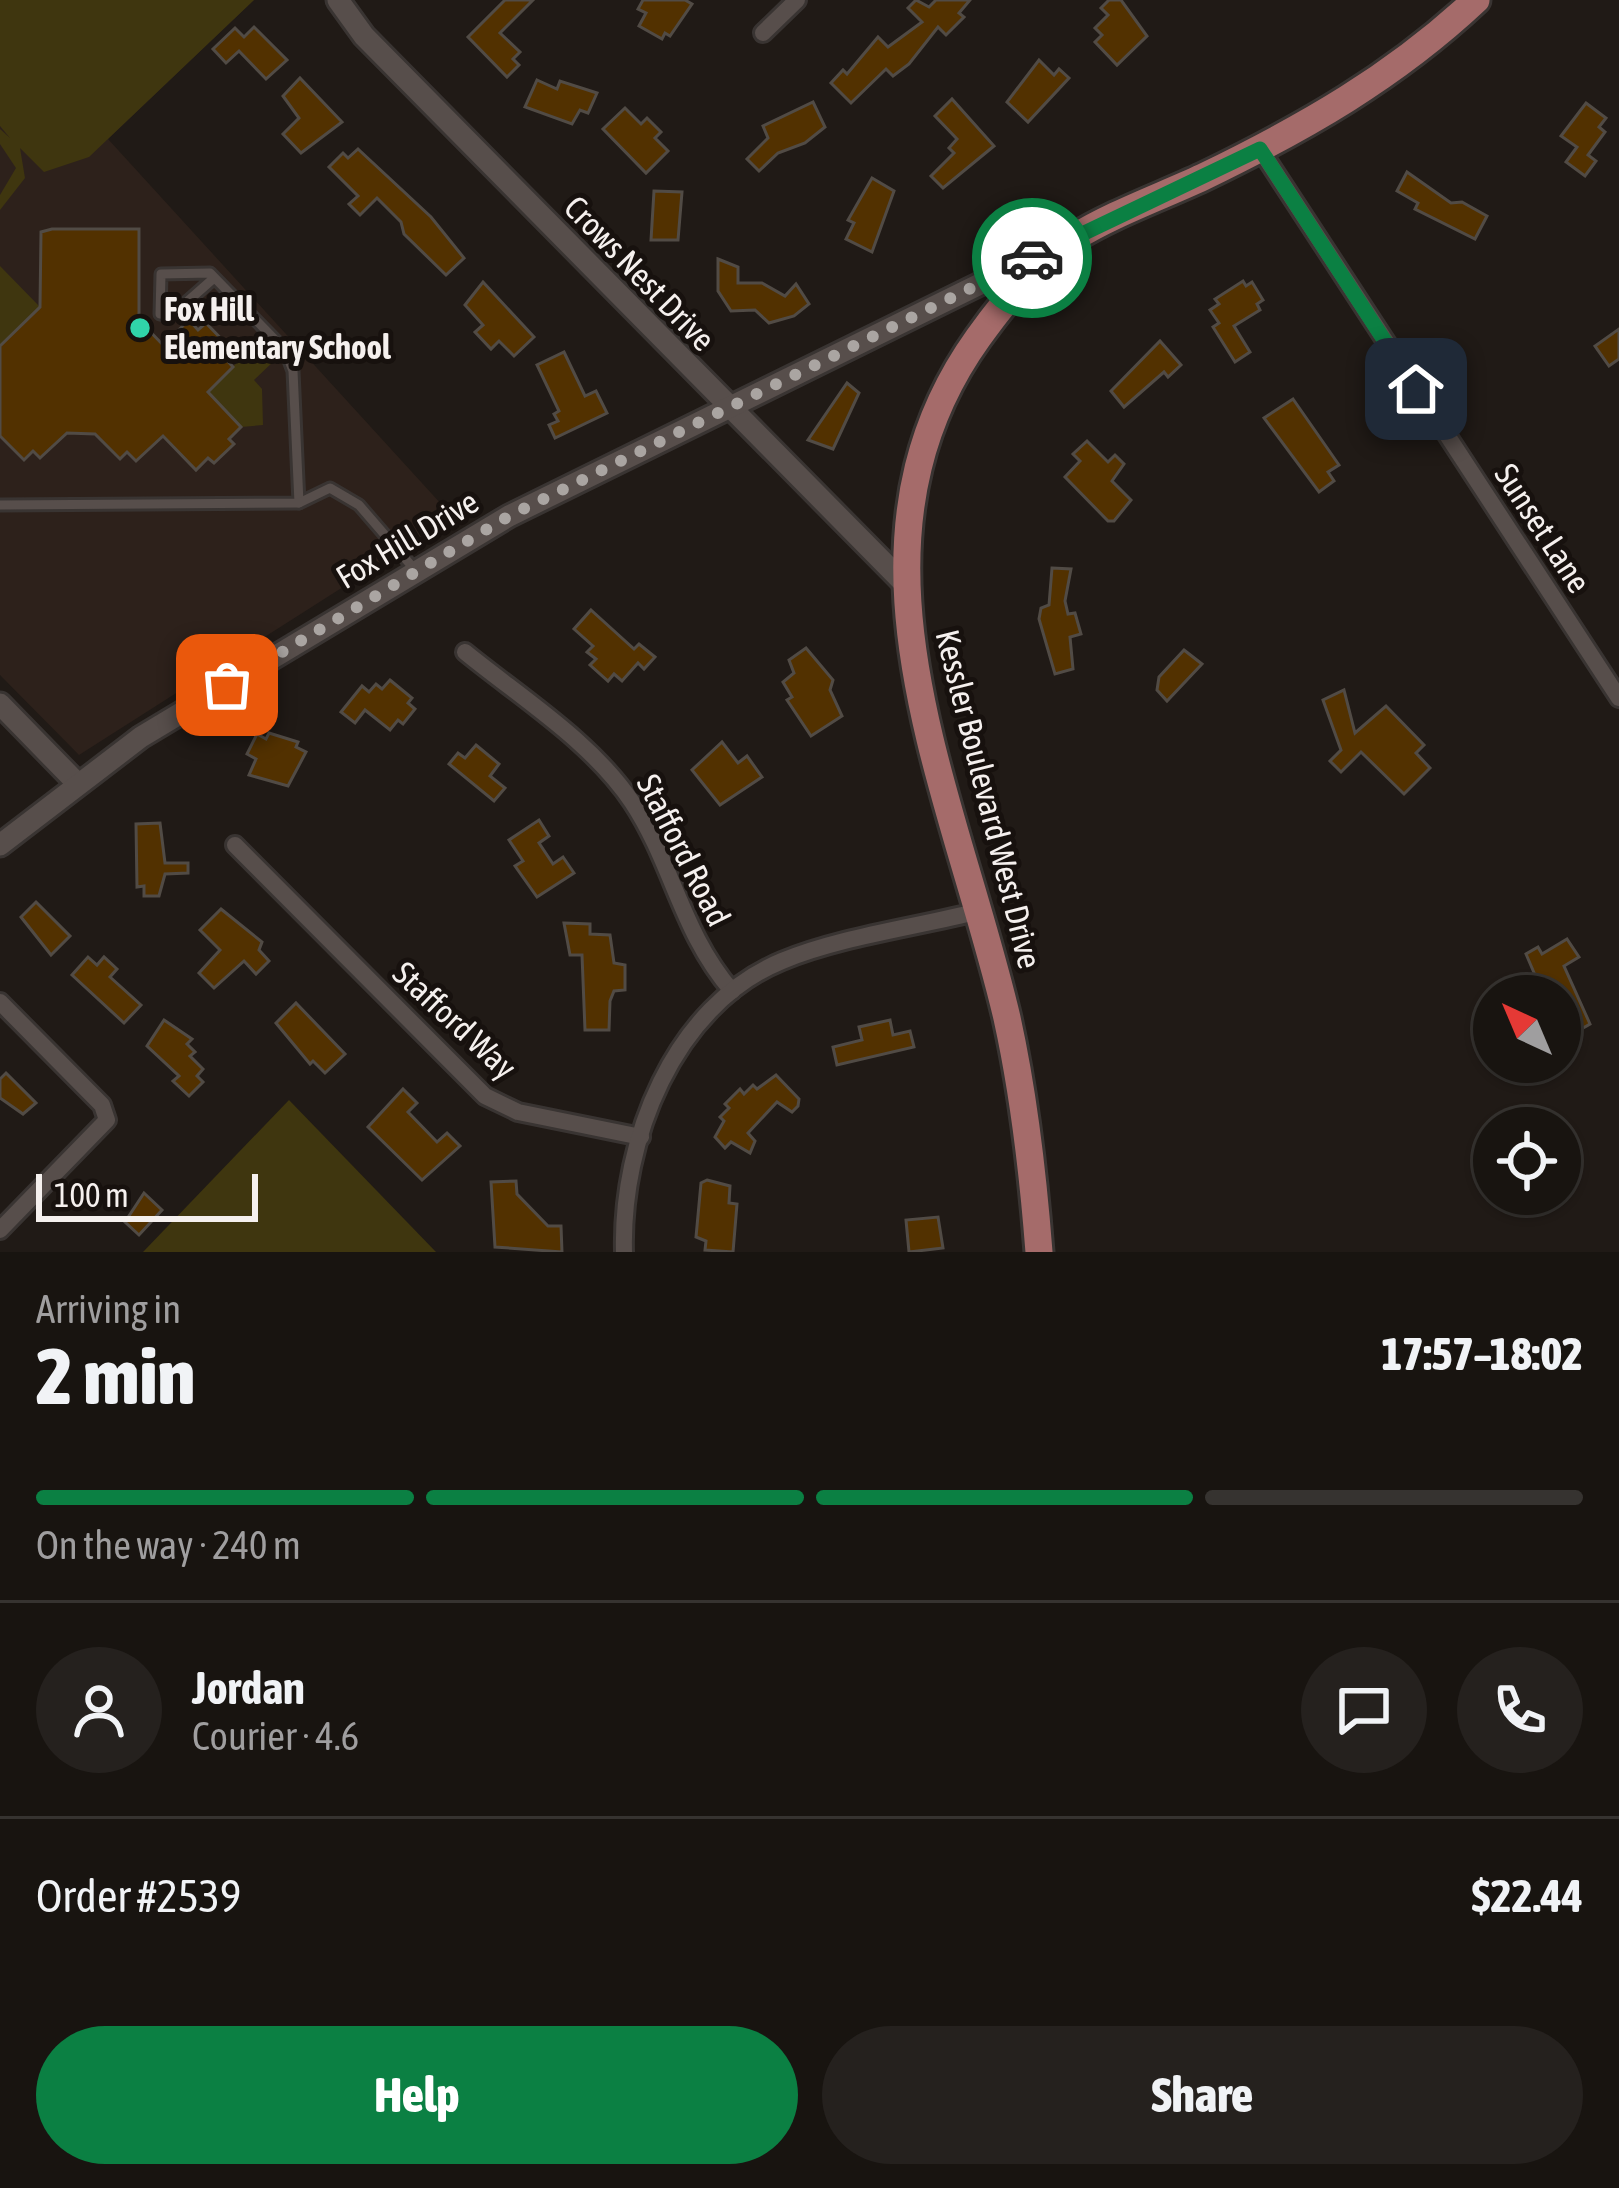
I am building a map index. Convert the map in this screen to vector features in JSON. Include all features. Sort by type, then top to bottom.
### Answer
[{"type":"main road","name":"Kessler Boulevard West Drive","points":[[1039,1252],[1017,1069],[920,687],[905,584],[913,485],[947,388],[1004,303],[1069,241],[1260,149],[1367,90],[1476,0]]},
{"type":"street","name":"Crows Nest Drive","points":[[338,0],[364,36],[726,409],[905,584]]},
{"type":"street","points":[[763,33],[797,0]]},
{"type":"street","name":"Sunset Lane","points":[[1260,149],[1619,698]]},
{"type":"street","name":"Fox Hill Drive","points":[[0,844],[141,737],[509,516],[1069,241]]},
{"type":"street","name":"Stafford Road","points":[[465,652],[588,752],[622,789],[648,832],[684,921],[732,991]]},
{"type":"street","points":[[0,704],[76,782]]},
{"type":"street","name":"Stafford Way","points":[[235,845],[485,1096],[518,1112],[641,1137]]},
{"type":"street","points":[[624,1252],[641,1137],[667,1070],[700,1021],[732,991],[782,961],[979,911]]},
{"type":"street","points":[[0,1002],[102,1105],[107,1118],[104,1128],[0,1230]]},
{"type":"lane","points":[[214,278],[172,315],[160,314],[161,274],[214,278],[273,334],[293,371],[299,503]]},
{"type":"lane","points":[[0,506],[299,503],[330,488],[359,506],[416,571]]},
{"type":"shaded area","name":"Fox Hill Elementary School","points":[[0,0],[254,0],[108,139],[453,517],[79,755],[0,675]]},
{"type":"shaded area","points":[[0,0],[254,0],[89,157],[44,172],[20,148],[25,178],[0,210],[0,195],[16,168],[0,144],[0,129],[10,138],[0,126]]},
{"type":"shaded area","points":[[0,266],[40,307],[0,346]]},
{"type":"shaded area","points":[[258,341],[275,360],[254,380],[262,389],[263,425],[241,427],[208,392]]},
{"type":"shaded area","points":[[289,1100],[436,1252],[143,1252]]},
{"type":"building","points":[[505,0],[533,0],[500,33],[520,52],[513,59],[519,65],[507,77],[468,37]]},
{"type":"building","points":[[643,0],[692,4],[670,36],[665,33],[662,39],[639,26],[646,13],[638,9]]},
{"type":"building","points":[[916,0],[929,7],[936,0],[970,0],[959,13],[964,17],[946,35],[938,27],[909,64],[893,76],[886,69],[851,103],[831,83],[843,70],[847,74],[878,37],[888,47],[922,22],[908,8]]},
{"type":"building","points":[[1109,0],[1121,0],[1147,36],[1117,65],[1095,42],[1102,35],[1095,28],[1108,15],[1101,8]]},
{"type":"building","points":[[254,27],[287,60],[266,79],[239,51],[226,63],[213,49],[235,28],[244,37]]},
{"type":"building","points":[[1039,60],[1054,75],[1059,69],[1069,78],[1028,122],[1007,102]]},
{"type":"building","points":[[300,78],[342,122],[301,153],[283,134],[299,118],[283,96]]},
{"type":"building","points":[[537,80],[557,89],[560,81],[597,93],[588,113],[580,110],[572,124],[525,107]]},
{"type":"building","points":[[952,99],[994,146],[943,188],[931,176],[954,153],[949,148],[957,139],[935,116]]},
{"type":"building","points":[[813,102],[825,127],[805,143],[778,153],[759,171],[747,159],[768,138],[763,126]]},
{"type":"building","points":[[1586,103],[1606,118],[1599,127],[1605,132],[1588,155],[1596,161],[1585,176],[1566,162],[1577,147],[1561,136]]},
{"type":"building","points":[[625,108],[641,124],[647,118],[661,132],[655,138],[668,151],[646,173],[603,129]]},
{"type":"building","points":[[358,149],[431,217],[464,258],[446,275],[404,234],[401,222],[377,198],[360,215],[349,204],[358,196],[329,167],[343,153],[348,158]]},
{"type":"building","points":[[1407,172],[1451,203],[1462,202],[1487,216],[1475,239],[1415,209],[1418,203],[1397,191]]},
{"type":"building","points":[[872,178],[894,191],[872,252],[846,239],[854,223],[848,220]]},
{"type":"building","points":[[654,191],[682,192],[678,240],[651,240]]},
{"type":"building","points":[[139,229],[139,320],[163,345],[189,320],[198,330],[206,323],[232,350],[224,357],[233,367],[208,392],[241,427],[229,439],[234,444],[214,463],[208,458],[196,470],[163,436],[136,461],[127,452],[120,459],[95,434],[67,433],[40,458],[33,451],[24,460],[0,436],[0,346],[40,307],[41,232]]},
{"type":"building","points":[[718,259],[738,267],[738,283],[762,283],[785,296],[796,284],[809,304],[794,316],[769,323],[755,310],[731,311],[718,291]]},
{"type":"building","points":[[1243,281],[1246,286],[1252,282],[1263,300],[1257,304],[1260,310],[1234,326],[1250,352],[1235,362],[1213,327],[1219,323],[1210,310],[1219,304],[1215,299]]},
{"type":"building","points":[[483,282],[534,337],[514,356],[499,341],[491,349],[475,332],[483,325],[465,305]]},
{"type":"building","points":[[1619,329],[1619,359],[1609,366],[1595,346]]},
{"type":"building","points":[[1160,341],[1181,365],[1168,377],[1164,372],[1124,407],[1111,391]]},
{"type":"building","points":[[564,352],[585,396],[596,391],[607,413],[555,438],[549,425],[558,421],[554,414],[559,411],[537,365]]},
{"type":"building","points":[[847,383],[859,393],[833,449],[808,440]]},
{"type":"building","points":[[1293,399],[1339,465],[1328,472],[1334,481],[1319,492],[1264,418]]},
{"type":"building","points":[[1087,441],[1108,462],[1115,455],[1124,464],[1112,481],[1131,500],[1114,521],[1108,521],[1065,477],[1080,461],[1073,454]]},
{"type":"building","points":[[1052,568],[1071,569],[1065,601],[1068,614],[1075,613],[1081,634],[1070,637],[1073,669],[1055,674],[1039,619],[1041,608],[1049,605]]},
{"type":"building","points":[[591,610],[634,649],[639,644],[655,657],[644,669],[638,663],[622,681],[614,674],[608,681],[590,665],[596,659],[587,652],[593,646],[574,629]]},
{"type":"building","points":[[806,648],[833,680],[830,690],[842,716],[811,736],[787,700],[792,697],[783,682],[794,673],[789,660]]},
{"type":"building","points":[[1184,650],[1202,664],[1167,701],[1157,690],[1159,677]]},
{"type":"building","points":[[390,680],[412,698],[408,703],[415,709],[403,724],[398,720],[390,730],[365,710],[355,723],[341,712],[362,686],[369,692],[376,684],[382,689]]},
{"type":"building","points":[[1344,690],[1355,733],[1386,706],[1424,745],[1416,753],[1430,768],[1404,794],[1361,752],[1341,772],[1330,761],[1341,750],[1323,700]]},
{"type":"building","points":[[269,733],[298,742],[296,747],[306,752],[288,786],[249,775],[256,759],[247,754],[257,734],[266,739]]},
{"type":"building","points":[[722,742],[738,763],[747,756],[762,777],[720,805],[692,770]]},
{"type":"building","points":[[476,745],[499,764],[490,776],[505,788],[494,801],[449,764],[458,753],[465,758]]},
{"type":"building","points":[[539,820],[549,836],[539,843],[553,864],[563,857],[574,873],[537,897],[515,866],[523,861],[509,840]]},
{"type":"building","points":[[160,823],[165,863],[188,863],[188,873],[165,874],[159,896],[144,896],[144,886],[137,887],[136,824]]},
{"type":"building","points":[[36,902],[70,936],[51,955],[21,917]]},
{"type":"building","points":[[221,909],[262,942],[259,950],[269,961],[256,974],[244,961],[214,988],[199,973],[220,950],[200,930]]},
{"type":"building","points":[[564,923],[590,924],[590,934],[610,935],[614,963],[625,965],[625,990],[614,991],[610,1001],[609,1030],[585,1030],[582,955],[570,955]]},
{"type":"building","points":[[1567,939],[1579,957],[1564,966],[1568,975],[1535,975],[1526,954],[1538,947],[1542,954]]},
{"type":"building","points":[[88,957],[97,965],[104,957],[117,969],[110,977],[141,1005],[124,1023],[72,975]]},
{"type":"building","points":[[296,1003],[345,1054],[325,1073],[313,1061],[310,1064],[276,1023]]},
{"type":"building","points":[[1581,1004],[1590,1024],[1581,1029]]},
{"type":"building","points":[[164,1020],[192,1039],[187,1044],[195,1052],[190,1056],[203,1069],[197,1076],[203,1082],[189,1096],[173,1081],[179,1076],[147,1046]]},
{"type":"building","points":[[890,1020],[893,1035],[910,1031],[914,1047],[837,1065],[833,1047],[862,1040],[859,1027]]},
{"type":"building","points":[[6,1073],[36,1103],[23,1114],[0,1098],[0,1079]]},
{"type":"building","points":[[776,1075],[799,1099],[798,1106],[792,1112],[777,1102],[748,1133],[755,1141],[750,1153],[731,1142],[725,1148],[715,1137],[724,1121],[720,1117],[729,1108],[725,1104],[740,1089],[744,1094],[753,1085],[757,1089]]},
{"type":"building","points":[[403,1089],[417,1103],[408,1112],[437,1142],[447,1133],[460,1146],[422,1180],[368,1127]]},
{"type":"building","points":[[707,1180],[730,1186],[729,1203],[737,1204],[733,1252],[705,1250],[706,1241],[696,1237],[701,1183]]},
{"type":"building","points":[[516,1181],[517,1194],[548,1226],[561,1226],[562,1252],[495,1247],[491,1182]]},
{"type":"building","points":[[144,1193],[162,1210],[139,1235],[125,1222]]},
{"type":"building","points":[[938,1217],[943,1248],[909,1252],[906,1220]]},
{"type":"way so far","points":[[227,685],[509,516],[1032,258]]},
{"type":"place","name":"Fox Hill Elementary School","points":[[140,328]]},
{"type":"route","points":[[1032,258],[1260,149],[1416,389]]}]
